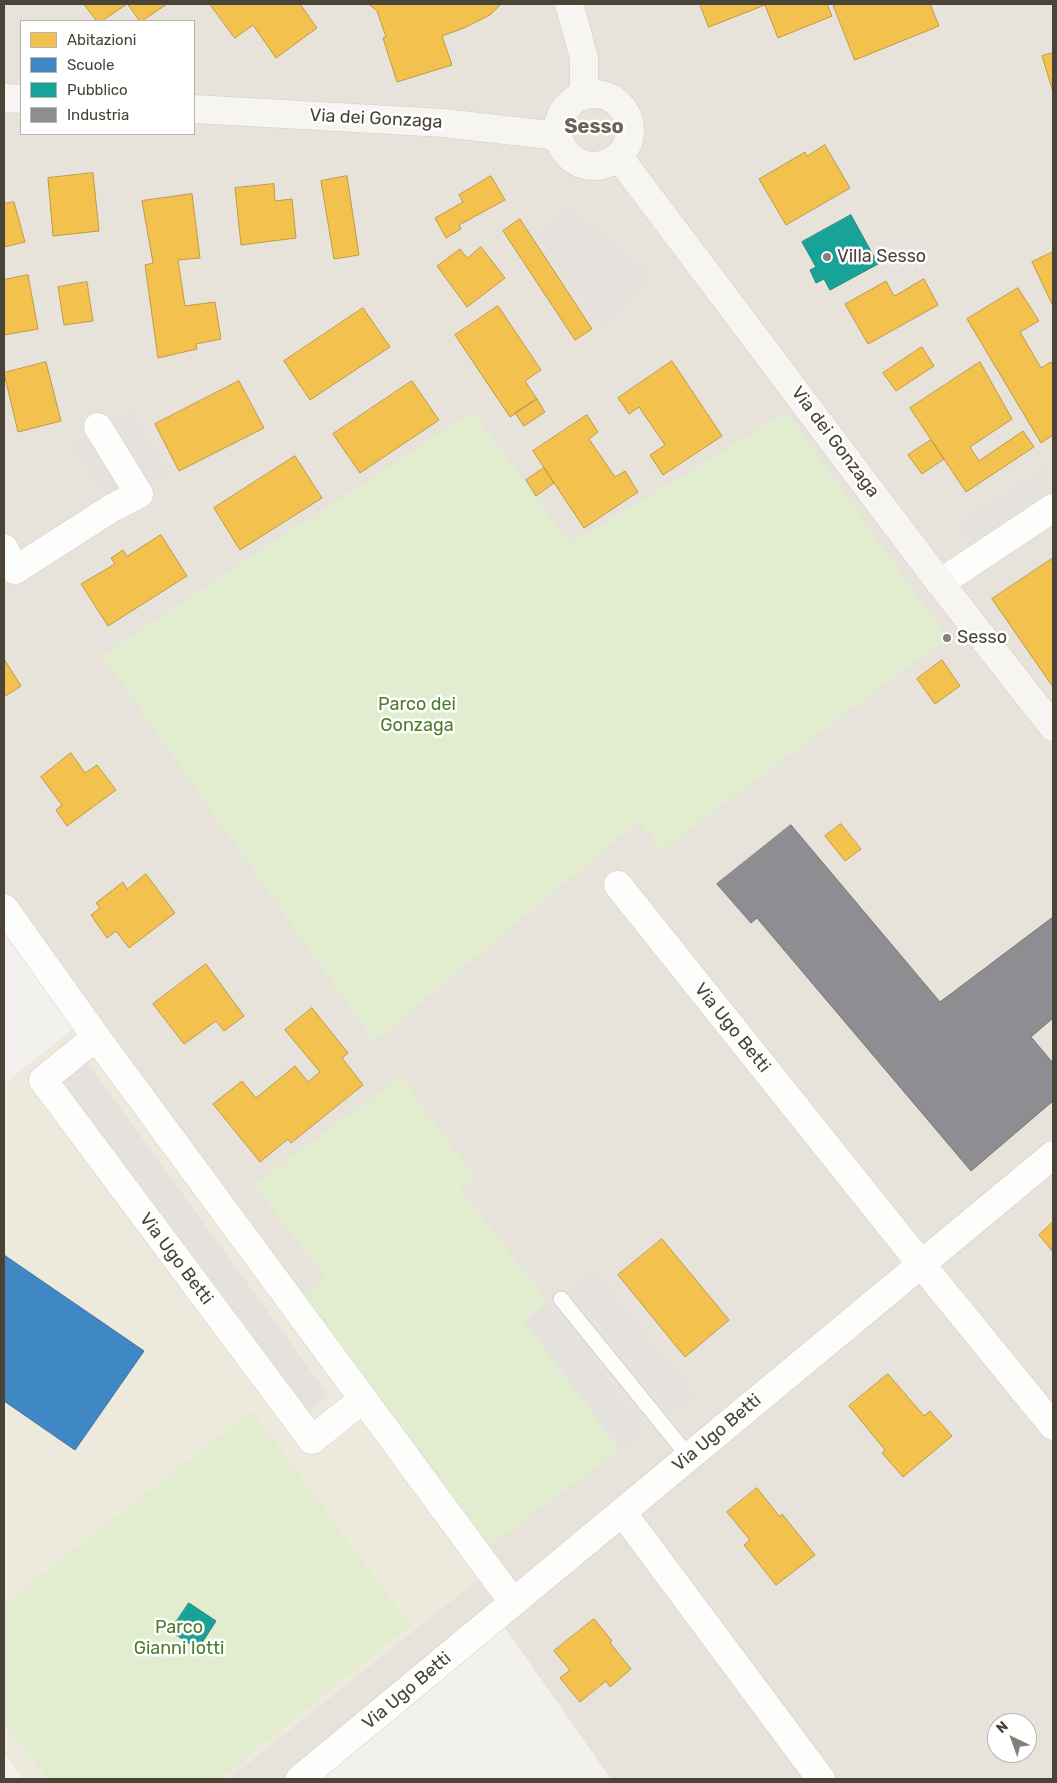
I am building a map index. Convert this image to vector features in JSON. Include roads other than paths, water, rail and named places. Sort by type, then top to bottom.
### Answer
[{"type":"main road","points":[[569,4],[584,58],[584,95]]},
{"type":"main road","points":[[598,94],[611,98],[621,106],[628,118],[630,132],[626,145],[618,156],[605,164],[590,166],[575,161],[564,151],[558,136],[558,123],[563,111],[572,101],[584,95],[598,94]]},
{"type":"main road","points":[[4,98],[20,99]]},
{"type":"main road","name":"Via dei Gonzaga","points":[[195,109],[444,123],[558,136]]},
{"type":"main road","name":"Via dei Gonzaga","points":[[618,156],[940,583],[1053,727]]},
{"type":"street","points":[[4,548],[15,570],[112,508],[139,494],[98,427]]},
{"type":"street","points":[[940,583],[1053,508]]},
{"type":"street","name":"Via Ugo Betti","points":[[618,885],[1053,1426]]},
{"type":"street","points":[[4,908],[96,1037],[513,1602]]},
{"type":"street","name":"Via Ugo Betti","points":[[96,1037],[43,1080],[312,1440],[363,1400]]},
{"type":"street","name":"Via Ugo Betti","points":[[300,1779],[1053,1155]]},
{"type":"street","points":[[622,1512],[821,1779]]},
{"type":"lane","points":[[561,1298],[689,1457]]},
{"type":"place","name":"Villa Sesso","points":[[827,257]]},
{"type":"place","name":"Sesso","points":[[947,638]]},
{"type":"district","name":"Sesso","points":[[594,127]]},
{"type":"park label","name":"Parco dei Gonzaga","points":[[417,715]]},
{"type":"park label","name":"Parco Gianni Iotti","points":[[179,1638]]}]
